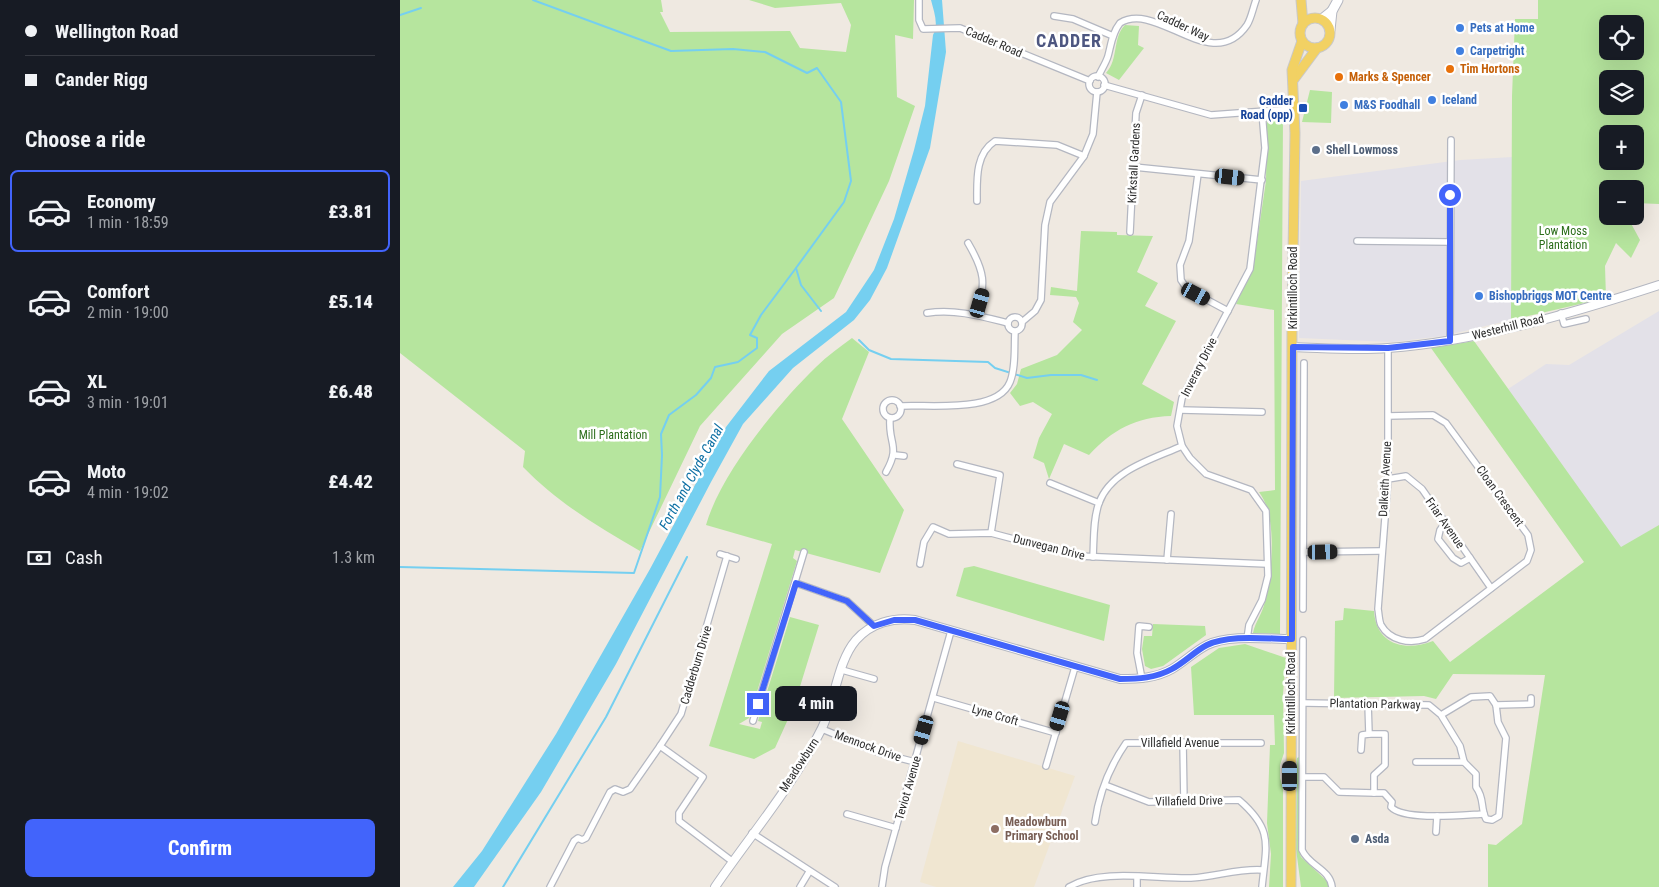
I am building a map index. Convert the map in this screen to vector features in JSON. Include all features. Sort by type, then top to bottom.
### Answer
[{"type":"main road","points":[[1302,0],[1330,30]]},
{"type":"main road","points":[[1302,0],[1303,24],[1300,33],[1302,42],[1309,47],[1317,48]]},
{"type":"main road","points":[[1294,79],[1317,48],[1328,42],[1332,12],[1338,0]]},
{"type":"main road","points":[[1303,24],[1332,12]]},
{"type":"main road","name":"Kirkintilloch Road","points":[[1291,887],[1294,109],[1294,79],[1292,70],[1302,42]]},
{"type":"street","name":"Cadder Road","points":[[920,0],[921,26],[923,28],[949,26],[960,28],[1090,81]]},
{"type":"street","name":"Cadder Way","points":[[1185,27],[1215,41],[1227,40],[1239,34],[1247,25],[1256,0]]},
{"type":"street","points":[[1097,92],[1090,88],[1090,81],[1098,77],[1108,57],[1112,36],[1120,23],[1135,12]]},
{"type":"street","points":[[1054,16],[1073,19],[1112,36]]},
{"type":"street","points":[[1097,92],[1101,91],[1104,85],[1103,80],[1098,77]]},
{"type":"street","points":[[1104,85],[1211,115],[1294,109]]},
{"type":"street","points":[[1015,332],[1021,329],[1022,322],[1035,311],[1041,300],[1045,225],[1050,202],[1084,156],[1093,134],[1097,92]]},
{"type":"street","name":"Kirkstall Gardens","points":[[1130,232],[1136,113],[1142,95]]},
{"type":"street","name":"Inverary Drive","points":[[1247,639],[1249,625],[1262,600],[1267,564],[1266,511],[1254,492],[1206,474],[1190,458],[1182,446],[1177,426],[1182,398],[1188,385],[1250,269],[1265,148],[1262,112]]},
{"type":"street","points":[[1450,341],[1451,140]]},
{"type":"street","points":[[977,202],[977,178],[981,159],[987,146],[995,141],[1057,144],[1084,156]]},
{"type":"street","points":[[1134,167],[1262,180]]},
{"type":"street","points":[[1198,174],[1189,241],[1180,265],[1181,280],[1187,289],[1228,311]]},
{"type":"street","points":[[1357,241],[1449,242]]},
{"type":"street","points":[[968,243],[981,264],[983,292],[976,315]]},
{"type":"street","name":"Westerhill Road","points":[[1293,347],[1388,348],[1450,341],[1561,313],[1659,285]]},
{"type":"street","points":[[927,313],[948,310],[1008,323]]},
{"type":"street","points":[[1561,313],[1564,324],[1586,319]]},
{"type":"street","points":[[1008,323],[1014,317],[1022,322]]},
{"type":"street","points":[[1008,323],[1009,329],[1015,332]]},
{"type":"street","points":[[886,472],[895,455],[890,418],[883,412],[885,403],[893,400],[900,406],[956,406],[980,402],[999,396],[1010,384],[1014,366],[1015,332]]},
{"type":"street","name":"Dalkeith Avenue","points":[[1378,609],[1380,551],[1388,478],[1388,348]]},
{"type":"street","points":[[1303,609],[1304,363]]},
{"type":"street","points":[[890,418],[898,416],[900,406]]},
{"type":"street","points":[[1181,410],[1262,412]]},
{"type":"street","name":"Cloan Crescent","points":[[1378,609],[1382,625],[1397,640],[1419,641],[1425,639],[1527,561],[1531,550],[1528,534],[1446,423],[1432,415],[1388,416]]},
{"type":"street","points":[[1093,557],[1099,503],[1107,490],[1131,468],[1182,446]]},
{"type":"street","points":[[895,455],[904,456]]},
{"type":"street","points":[[958,464],[1000,475],[991,532]]},
{"type":"street","name":"Friar Avenue","points":[[1388,478],[1406,476],[1422,489],[1491,588]]},
{"type":"street","points":[[1050,483],[1099,503]]},
{"type":"street","points":[[1167,560],[1171,514]]},
{"type":"street","points":[[1445,523],[1440,530],[1438,538],[1453,558],[1461,562],[1470,558]]},
{"type":"street","name":"Dunvegan Drive","points":[[920,564],[924,542],[933,527],[949,534],[991,532],[1078,556],[1267,564]]},
{"type":"street","points":[[1304,552],[1380,551]]},
{"type":"street","points":[[753,721],[804,552]]},
{"type":"street","points":[[720,554],[736,559]]},
{"type":"street","name":"Cadderburn Drive","points":[[550,887],[574,842],[578,838],[582,840],[586,838],[610,792],[618,789],[623,792],[630,789],[681,714],[727,556]]},
{"type":"street","points":[[796,583],[847,601],[874,626]]},
{"type":"street","name":"Meadowburn","points":[[715,887],[793,776],[822,729],[852,645],[862,634],[874,626],[887,621],[908,619],[1120,679],[1142,679],[1172,669],[1208,644],[1228,639],[1292,639]]},
{"type":"street","points":[[1142,679],[1137,653],[1139,626],[1149,627]]},
{"type":"street","name":"Teviot Avenue","points":[[882,887],[885,868],[934,698],[951,631]]},
{"type":"street","name":"Kirkintilloch Road","points":[[1303,640],[1305,703],[1302,850],[1306,857],[1330,877],[1332,887]]},
{"type":"street","points":[[1046,766],[1075,667]]},
{"type":"street","points":[[842,670],[874,679]]},
{"type":"street","points":[[1303,777],[1324,777],[1339,792],[1384,793],[1392,802],[1391,807],[1398,813],[1416,816],[1484,814],[1486,819],[1492,820],[1499,816],[1506,738],[1498,722],[1496,705],[1490,696],[1471,697],[1441,715]]},
{"type":"street","name":"Lyne Croft","points":[[934,698],[1056,733]]},
{"type":"street","points":[[1496,705],[1531,704],[1531,698]]},
{"type":"street","name":"Plantation Parkway","points":[[1305,703],[1420,703],[1430,705],[1441,715],[1460,746],[1464,762],[1476,774],[1476,787],[1483,796],[1484,814]]},
{"type":"street","points":[[1368,703],[1369,734]]},
{"type":"street","name":"Mennock Drive","points":[[822,729],[880,753],[915,762]]},
{"type":"street","points":[[1361,750],[1362,734],[1385,734],[1385,765],[1374,775],[1374,793]]},
{"type":"street","points":[[1183,742],[1184,802]]},
{"type":"street","name":"Villafield Avenue","points":[[1095,822],[1105,785],[1116,757],[1126,743],[1261,743]]},
{"type":"street","points":[[660,746],[702,776],[702,780],[679,813],[679,821],[733,862]]},
{"type":"street","points":[[1416,762],[1464,762]]},
{"type":"street","name":"Villafield Drive","points":[[1105,785],[1149,802],[1239,800],[1262,823],[1266,846],[1262,887]]},
{"type":"street","points":[[847,814],[896,828]]},
{"type":"street","points":[[1436,832],[1437,816]]},
{"type":"street","points":[[752,833],[834,887]]},
{"type":"street","points":[[1069,887],[1086,880],[1111,876],[1192,878],[1245,870],[1263,870]]},
{"type":"street","points":[[800,887],[810,872]]},
{"type":"street","points":[[1137,877],[1137,887]]},
{"type":"shaded area","points":[[1513,157],[1511,320],[1443,336],[1392,342],[1299,338],[1301,181],[1460,160]]},
{"type":"shaded area","points":[[1659,311],[1659,525],[1621,548],[1508,389],[1546,364],[1569,365]]},
{"type":"shaded area","name":"Meadowburn Primary School","points":[[958,741],[1075,776],[1034,887],[936,887],[920,882]]},
{"type":"green space","name":"Mill Plantation","points":[[400,0],[661,0],[663,12],[660,12],[670,32],[790,31],[800,48],[846,52],[851,25],[841,3],[775,8],[749,0],[914,0],[913,39],[895,35],[897,97],[915,106],[889,181],[834,298],[782,334],[700,426],[640,551],[593,523],[550,492],[523,467],[525,451],[400,353]]},
{"type":"green space","name":"Low Moss Plantation","points":[[1538,0],[1659,0],[1659,204],[1644,203],[1644,180],[1599,180],[1599,225],[1632,225],[1640,240],[1631,258],[1616,243],[1605,266],[1606,298],[1511,320],[1512,96],[1515,19],[1538,19]]},
{"type":"green space","points":[[1125,25],[1139,26],[1138,45],[1144,48],[1119,80],[1106,73],[1113,61],[1118,36]]},
{"type":"green space","points":[[1310,90],[1332,92],[1331,123],[1302,122]]},
{"type":"green space","points":[[1283,116],[1280,634],[1253,633],[1268,589],[1272,545],[1269,516],[1259,492],[1275,490],[1274,310],[1236,304],[1253,268],[1266,181],[1267,118]]},
{"type":"green space","points":[[1081,231],[1153,236],[1137,272],[1158,283],[1145,306],[1176,321],[1142,384],[1174,402],[1171,416],[1136,422],[1107,438],[1089,455],[1064,444],[1049,479],[1044,463],[1033,458],[1039,438],[1052,414],[1033,402],[1020,406],[1010,393],[1017,384],[1021,369],[1057,355],[1082,330],[1073,322],[1079,303],[1076,297],[1050,295],[1051,287],[1077,291]]},
{"type":"green space","points":[[852,338],[869,352],[842,419],[904,510],[880,573],[795,550],[793,558],[797,561],[749,718],[739,724],[760,729],[762,722],[758,721],[790,617],[819,625],[794,706],[775,748],[754,759],[709,746],[772,544],[706,525],[713,505],[737,462],[784,400],[829,355]]},
{"type":"green space","points":[[1474,341],[1621,547],[1659,525],[1659,887],[1488,887],[1488,844],[1496,845],[1522,824],[1545,675],[1453,674],[1436,699],[1424,696],[1334,698],[1335,621],[1343,620],[1344,608],[1374,611],[1380,632],[1394,643],[1413,646],[1433,641],[1450,662],[1584,562],[1431,348]]},
{"type":"green space","points":[[974,566],[1110,605],[1104,641],[956,596],[964,568]]},
{"type":"green space","points":[[1153,624],[1205,626],[1206,635],[1163,666],[1151,669],[1145,666],[1142,649],[1144,636],[1152,636]]},
{"type":"green space","points":[[1245,644],[1286,658],[1283,694],[1284,753],[1280,765],[1280,778],[1283,788],[1283,887],[1269,887],[1271,854],[1267,823],[1270,745],[1275,745],[1274,715],[1194,715],[1191,667],[1219,648]]},
{"type":"green space","points":[[1299,757],[1299,851],[1301,857],[1328,882],[1328,887],[1301,887],[1296,849],[1297,758]]},
{"type":"water","points":[[931,0],[942,0],[946,52],[930,148],[887,268],[870,300],[854,320],[793,368],[743,424],[616,664],[541,792],[474,887],[453,887],[482,851],[556,734],[650,569],[726,427],[769,371],[846,312],[874,270],[894,219],[925,106],[933,35],[936,27]]},
{"type":"waterway","points":[[533,0],[671,51],[733,49],[765,52],[807,73],[817,68],[841,102],[851,181],[844,202],[796,268],[801,285],[821,311]]},
{"type":"waterway","points":[[400,15],[421,8]]},
{"type":"waterway","name":"Forth and Clyde Canal","points":[[400,567],[634,573],[660,497],[661,434],[669,415],[696,395],[711,378],[715,367],[738,362],[757,348],[757,338],[750,335],[761,315],[796,268]]},
{"type":"waterway","points":[[859,340],[869,350],[891,359],[988,362],[995,368],[1027,378],[1051,375],[1081,375],[1097,380]]},
{"type":"waterway","points":[[503,887],[606,717],[687,557]]},
{"type":"place","name":"Pets at Home","points":[[1460,28]]},
{"type":"place","name":"Carpetright","points":[[1460,51]]},
{"type":"place","name":"Tim Hortons","points":[[1450,69]]},
{"type":"place","name":"Marks & Spencer","points":[[1339,77]]},
{"type":"place","name":"Iceland","points":[[1432,100]]},
{"type":"place","name":"M&S Foodhall","points":[[1344,105]]},
{"type":"place","name":"Cadder Road (opp)","points":[[1303,108]]},
{"type":"place","name":"Shell Lowmoss","points":[[1316,150]]},
{"type":"place","name":"Bishopbriggs MOT Centre","points":[[1479,296]]},
{"type":"place","name":"Meadowburn Primary School","points":[[995,829]]},
{"type":"place","name":"Asda","points":[[1355,839]]},
{"type":"district","name":"CADDER","points":[[1069,40]]},
{"type":"route","points":[[758,704],[796,583],[847,601],[874,626],[887,621],[915,620],[1120,679],[1142,679],[1159,675],[1172,669],[1208,644],[1228,639],[1292,639],[1293,347],[1388,348],[1450,341],[1450,195]]}]
